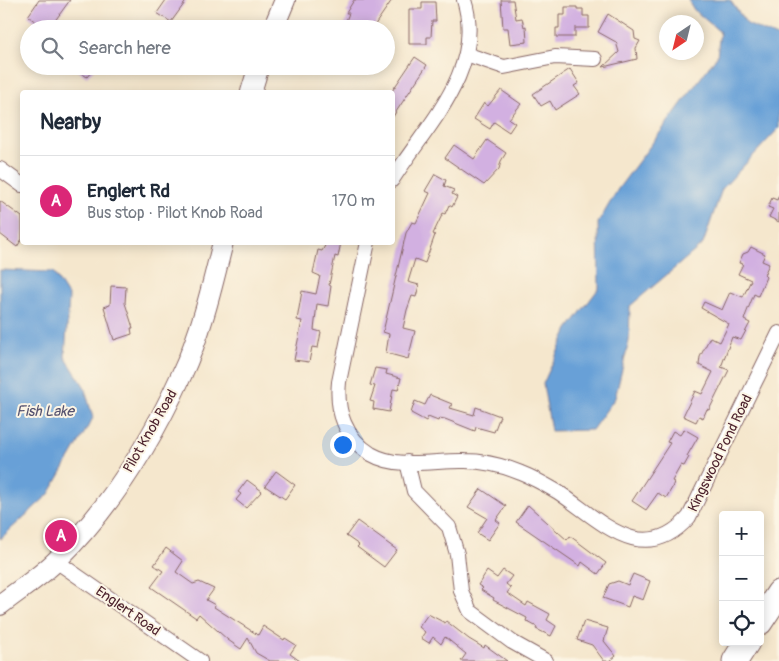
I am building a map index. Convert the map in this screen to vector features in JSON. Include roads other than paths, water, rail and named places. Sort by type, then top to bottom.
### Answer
[{"type":"highway","points":[[764,616],[779,593]]},
{"type":"highway","points":[[735,661],[744,646]]},
{"type":"main road","points":[[277,20],[285,0]]},
{"type":"main road","points":[[252,90],[256,75]]},
{"type":"main road","name":"Pilot Knob Road","points":[[0,605],[56,561],[92,522],[142,452],[182,375],[208,304],[222,245]]},
{"type":"street","points":[[395,176],[454,89],[466,54],[468,29],[464,0]]},
{"type":"street","points":[[466,54],[504,67],[514,67],[555,57],[595,59]]},
{"type":"street","points":[[0,170],[20,184]]},
{"type":"street","name":"Kingswood Pond Road","points":[[367,245],[339,382],[339,404],[342,419],[349,433],[365,449],[384,459],[407,462],[466,461],[508,468],[546,485],[614,532],[626,538],[645,539],[664,535],[681,526],[694,510],[779,333]]},
{"type":"street","points":[[407,462],[414,491],[449,527],[457,554],[461,591],[470,611],[512,642],[546,661]]},
{"type":"street","name":"Englert Road","points":[[56,561],[200,661]]},
{"type":"water","points":[[688,0],[730,0],[747,24],[779,38],[779,128],[722,189],[703,244],[630,306],[629,341],[615,398],[592,430],[551,431],[543,384],[568,329],[599,288],[598,223],[618,189],[717,56],[720,32],[704,18],[704,15],[700,15],[694,10]]},
{"type":"water","name":"Fish Lake","points":[[0,270],[53,272],[69,297],[65,357],[84,386],[93,418],[49,494],[0,539]]},
{"type":"place","name":"Englert Rd","points":[[61,536]]}]
